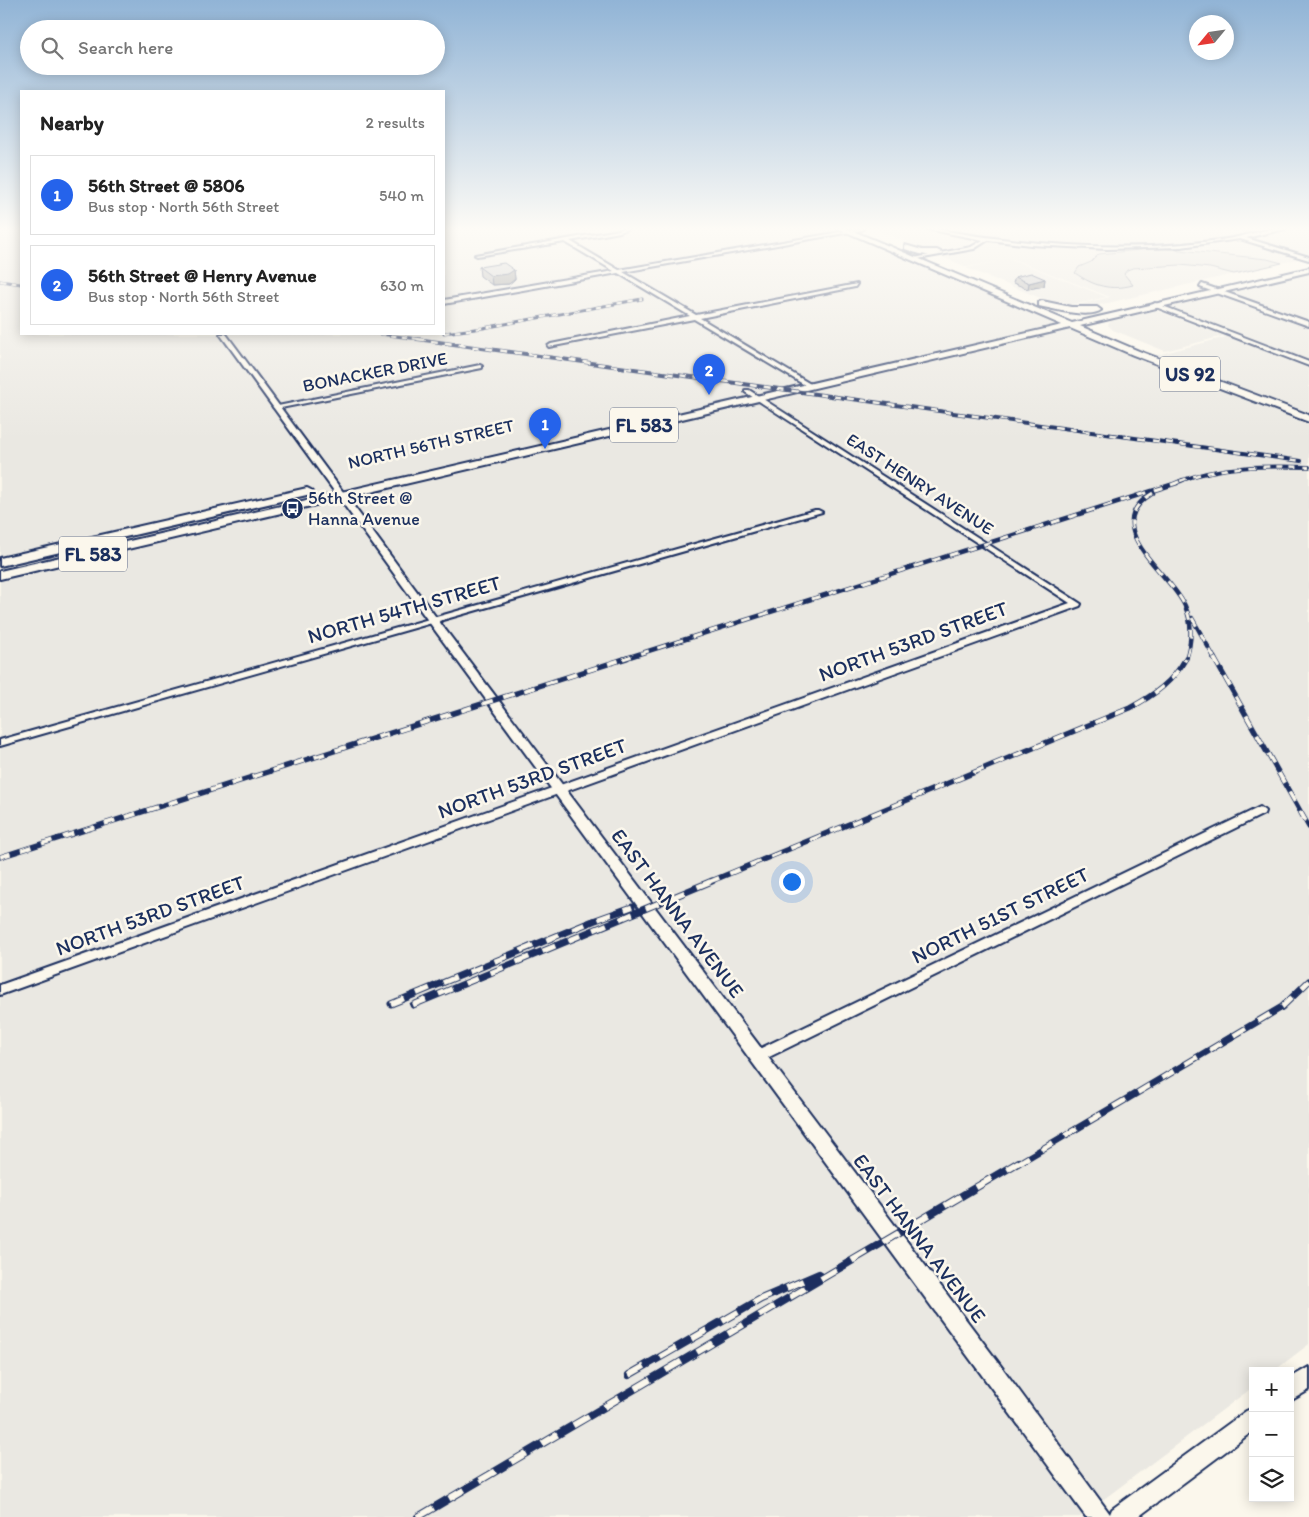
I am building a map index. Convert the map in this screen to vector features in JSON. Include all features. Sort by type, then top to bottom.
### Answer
[{"type":"main road","name":"US 92","points":[[1010,299],[1058,320],[1071,321]]},
{"type":"main road","name":"US 92","points":[[1029,299],[1100,337],[1309,419]]},
{"type":"main road","name":"NORTH 56TH STREET","points":[[0,562],[142,536],[337,491],[564,444],[1043,332],[1097,310],[1146,299]]},
{"type":"main road","name":"NORTH 56TH STREET","points":[[1071,321],[1085,322],[1186,299]]},
{"type":"main road","points":[[1042,304],[1071,310],[1097,310]]},
{"type":"main road","points":[[1030,308],[1039,318],[1037,321]]},
{"type":"main road","points":[[1110,331],[1104,323],[1114,315]]},
{"type":"main road","name":"NORTH 56TH STREET","points":[[337,491],[554,435],[1058,320]]},
{"type":"main road","name":"US 92","points":[[1085,322],[1309,414]]},
{"type":"main road","points":[[1043,332],[1073,332],[1100,337]]},
{"type":"main road","points":[[554,435],[564,444]]},
{"type":"main road","name":"NORTH 56TH STREET","points":[[0,576],[142,536]]},
{"type":"street","points":[[445,302],[463,299]]},
{"type":"street","points":[[664,299],[810,386]]},
{"type":"street","points":[[551,346],[788,299]]},
{"type":"street","points":[[1236,299],[1309,324]]},
{"type":"street","points":[[1155,306],[1309,364]]},
{"type":"street","name":"EAST HANNA AVENUE","points":[[224,335],[432,620],[1100,1517]]},
{"type":"street","name":"BONACKER DRIVE","points":[[276,407],[480,367]]},
{"type":"street","name":"EAST HENRY AVENUE","points":[[746,391],[1076,604]]},
{"type":"street","name":"NORTH 54TH STREET","points":[[0,743],[818,512]]},
{"type":"street","name":"NORTH 53RD STREET","points":[[0,990],[1076,604]]},
{"type":"street","name":"NORTH 51ST STREET","points":[[758,1056],[1260,811]]},
{"type":"street","points":[[1294,1387],[1309,1377]]},
{"type":"street","points":[[1120,1517],[1249,1421]]},
{"type":"shaded area","points":[[0,299],[20,299],[20,335],[445,335],[445,299],[1001,299],[1142,359],[1226,337],[1152,308],[1191,299],[1309,299],[1309,1344],[1279,1367],[1249,1367],[1249,1390],[1080,1517],[0,1517]]},
{"type":"shaded area","points":[[1043,299],[1099,299],[1063,307]]},
{"type":"shaded area","points":[[1103,299],[1126,299],[1077,310],[1065,308]]},
{"type":"shaded area","points":[[1155,310],[1223,336],[1165,351],[1113,330],[1108,325],[1111,321]]},
{"type":"railway","points":[[445,333],[483,328],[642,299]]},
{"type":"railway","points":[[388,335],[426,340]]},
{"type":"railway","points":[[417,339],[1301,461]]},
{"type":"railway","points":[[1182,480],[1227,469],[1309,467]]},
{"type":"railway","points":[[1172,485],[1182,480]]},
{"type":"railway","points":[[1172,485],[1177,483]]},
{"type":"railway","points":[[623,659],[1172,485]]},
{"type":"railway","points":[[1153,493],[1137,506],[1132,520],[1134,535],[1142,550],[1177,593],[1185,606],[1191,632],[1190,646],[1186,659]]},
{"type":"railway","points":[[1192,618],[1215,659]]},
{"type":"railway","points":[[0,857],[627,658]]},
{"type":"railway","points":[[709,882],[1130,708],[1169,681],[1186,658]]},
{"type":"railway","points":[[1214,658],[1309,827]]},
{"type":"railway","points":[[413,1005],[712,881]]},
{"type":"railway","points":[[391,1004],[593,921],[632,907]]},
{"type":"railway","points":[[1017,1164],[1282,1007],[1309,981]]},
{"type":"railway","points":[[418,1517],[1019,1162]]},
{"type":"railway","points":[[629,1375],[761,1299],[819,1274]]},
{"type":"place","name":"56th Street @ Henry Avenue","points":[[709,395]]},
{"type":"place","name":"56th Street @ 5806","points":[[545,449]]},
{"type":"place","name":"56th Street @ Hanna Avenue","points":[[292,508]]}]
